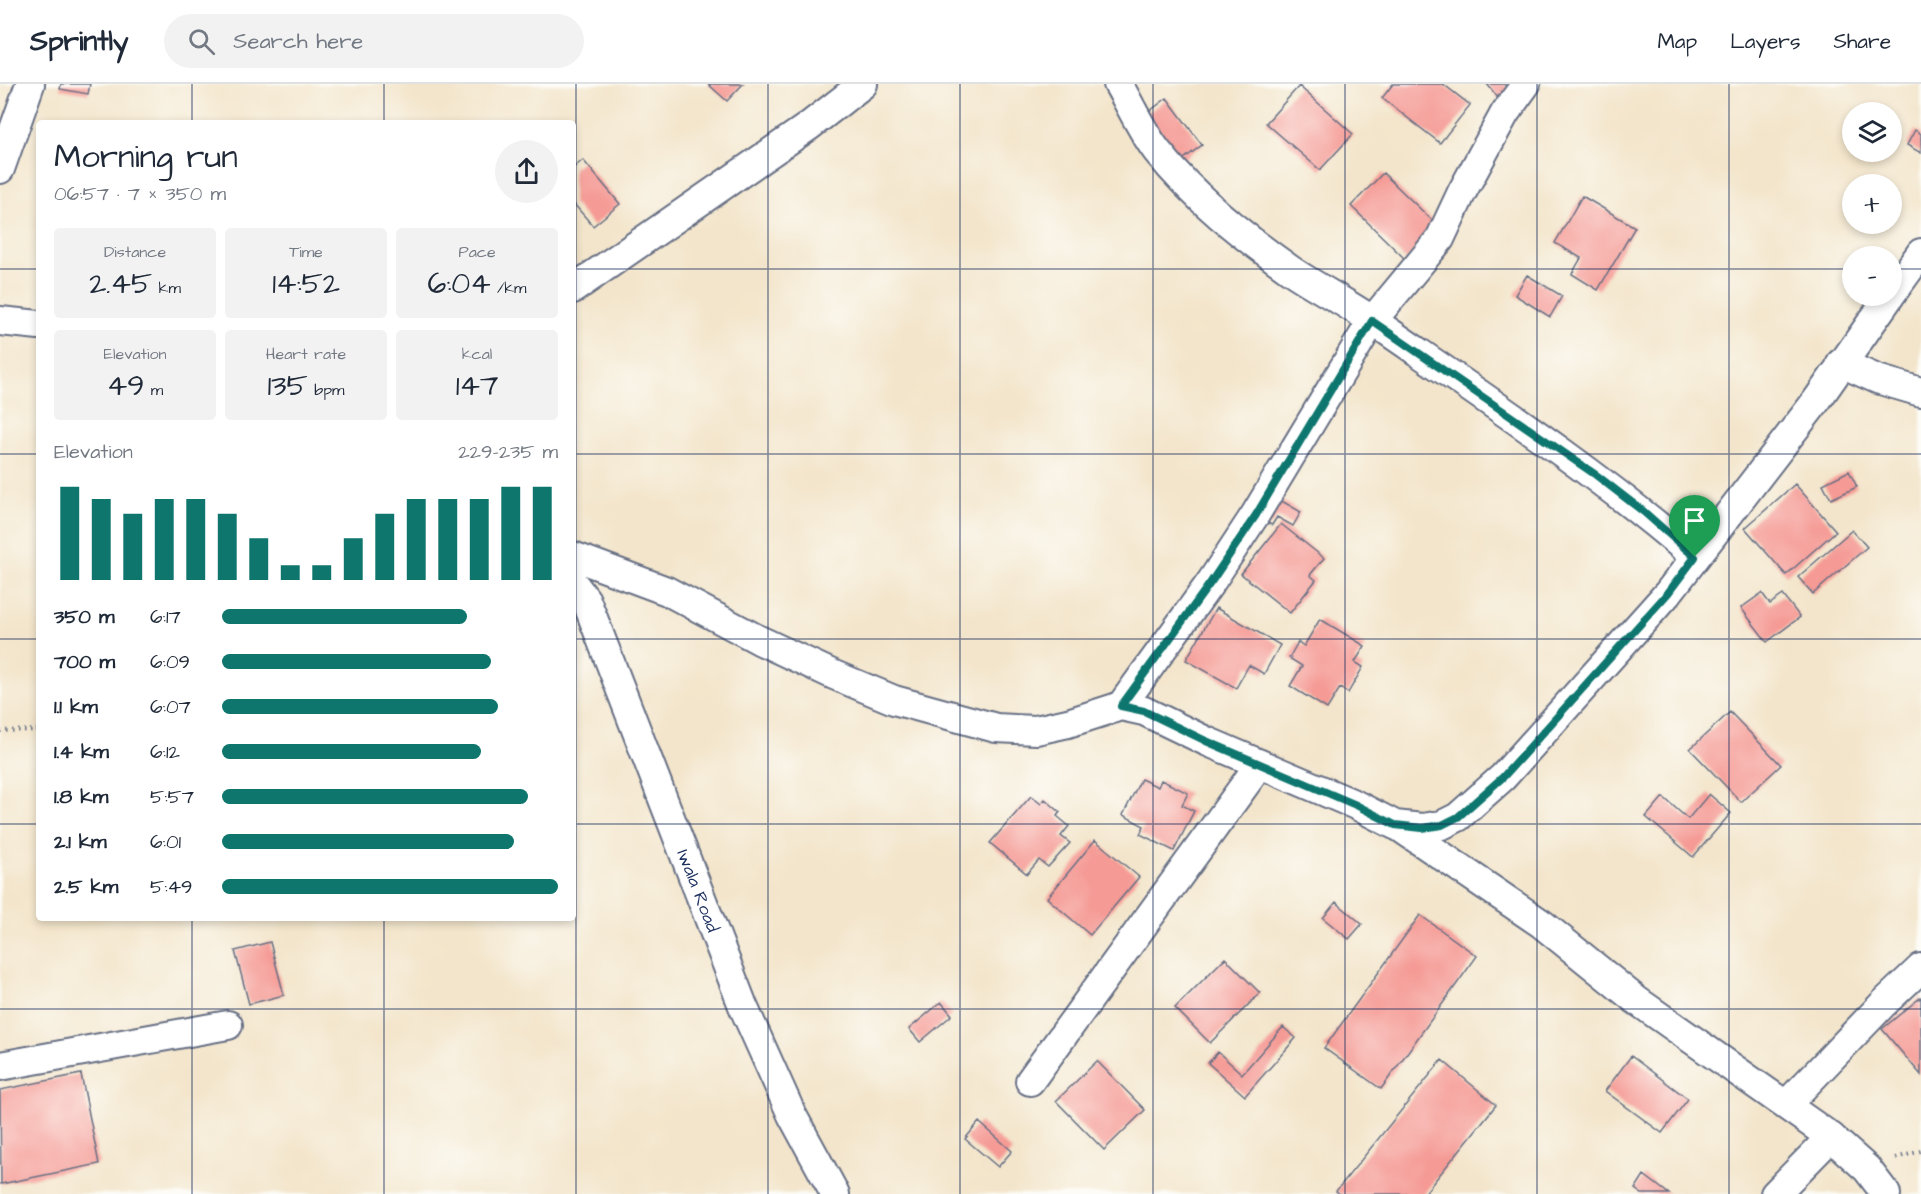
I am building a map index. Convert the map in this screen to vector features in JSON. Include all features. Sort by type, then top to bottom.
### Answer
[{"type":"street","points":[[0,170],[30,84]]},
{"type":"street","points":[[576,287],[809,126],[862,84]]},
{"type":"street","points":[[1118,84],[1157,150],[1197,195],[1231,224],[1292,270],[1372,321],[1596,475],[1644,512],[1695,557]]},
{"type":"street","points":[[1121,706],[1211,582],[1256,515],[1372,321],[1440,238],[1505,113],[1526,84]]},
{"type":"street","points":[[1902,279],[1921,253]]},
{"type":"street","points":[[1395,825],[1422,828],[1442,825],[1458,817],[1503,777],[1668,593],[1817,400],[1882,306]]},
{"type":"street","points":[[0,321],[36,325]]},
{"type":"street","points":[[1841,363],[1877,379],[1921,392]]},
{"type":"street","points":[[576,557],[667,591],[759,640],[894,700],[996,728],[1036,730],[1068,723],[1121,706],[1144,711],[1395,825],[1542,924],[1636,1000],[1832,1137],[1867,1169],[1886,1194]]},
{"type":"street","name":"Iwala Road","points":[[576,587],[586,600],[743,1006],[792,1115],[835,1194]]},
{"type":"street","points":[[1030,1081],[1260,764]]},
{"type":"street","points":[[1787,1104],[1883,1004],[1921,968]]},
{"type":"street","points":[[0,1066],[228,1025]]},
{"type":"street","points":[[1775,1194],[1832,1137]]},
{"type":"path","points":[[0,731],[36,730]]},
{"type":"building","points":[[61,84],[90,84],[88,94],[60,89]]},
{"type":"building","points":[[708,84],[743,84],[727,101]]},
{"type":"building","points":[[1393,84],[1443,84],[1470,105],[1440,143],[1382,98]]},
{"type":"building","points":[[1487,84],[1504,84],[1510,91],[1499,99]]},
{"type":"building","points":[[1299,86],[1353,134],[1320,170],[1266,123]]},
{"type":"building","points":[[1167,98],[1202,145],[1181,161],[1146,114]]},
{"type":"building","points":[[1915,130],[1921,134],[1921,153],[1907,145]]},
{"type":"building","points":[[583,160],[620,204],[593,226],[576,206],[576,166]]},
{"type":"building","points":[[1383,173],[1439,227],[1406,260],[1351,206]]},
{"type":"building","points":[[1582,196],[1635,227],[1598,290],[1572,274],[1581,258],[1555,243]]},
{"type":"building","points":[[1527,275],[1562,296],[1550,317],[1515,295]]},
{"type":"building","points":[[1849,471],[1857,487],[1831,499],[1823,484]]},
{"type":"building","points":[[1795,484],[1836,531],[1786,575],[1745,528]]},
{"type":"building","points":[[1273,496],[1301,512],[1293,526],[1277,517],[1272,525],[1260,519]]},
{"type":"building","points":[[1281,524],[1324,558],[1310,575],[1316,580],[1290,613],[1241,574]]},
{"type":"building","points":[[1852,530],[1867,547],[1813,594],[1798,577]]},
{"type":"building","points":[[1762,593],[1770,604],[1783,595],[1800,617],[1767,642],[1741,608]]},
{"type":"building","points":[[1216,608],[1280,645],[1264,674],[1249,665],[1236,688],[1186,660]]},
{"type":"building","points":[[1320,619],[1365,646],[1355,662],[1363,667],[1348,693],[1340,688],[1327,709],[1290,686],[1302,666],[1289,658],[1298,642],[1304,646]]},
{"type":"building","points":[[1730,712],[1781,765],[1741,802],[1690,749]]},
{"type":"building","points":[[1141,779],[1158,787],[1161,780],[1188,793],[1182,805],[1194,811],[1174,851],[1140,834],[1144,826],[1123,815]]},
{"type":"building","points":[[1709,794],[1731,813],[1693,857],[1646,817],[1663,797],[1688,819]]},
{"type":"building","points":[[1031,796],[1041,804],[1045,799],[1060,812],[1057,816],[1069,826],[1061,836],[1070,843],[1048,867],[1039,860],[1027,874],[990,843]]},
{"type":"building","points":[[1095,840],[1139,877],[1090,935],[1047,898]]},
{"type":"building","points":[[1336,902],[1362,924],[1349,939],[1323,918]]},
{"type":"building","points":[[1420,915],[1477,956],[1381,1089],[1324,1048]]},
{"type":"building","points":[[270,942],[284,995],[249,1004],[235,951]]},
{"type":"building","points":[[1225,958],[1260,993],[1210,1043],[1175,1008]]},
{"type":"building","points":[[1921,997],[1921,1075],[1882,1029]]},
{"type":"building","points":[[941,1002],[952,1015],[920,1042],[909,1029]]},
{"type":"building","points":[[1283,1027],[1296,1038],[1245,1096],[1208,1063],[1218,1052],[1242,1074]]},
{"type":"building","points":[[1631,1056],[1688,1099],[1662,1133],[1605,1091]]},
{"type":"building","points":[[1442,1060],[1496,1105],[1424,1194],[1340,1194],[1336,1191]]},
{"type":"building","points":[[1097,1061],[1145,1110],[1104,1150],[1056,1101]]},
{"type":"building","points":[[81,1074],[99,1164],[1,1184],[0,1090]]},
{"type":"building","points":[[979,1122],[1012,1151],[998,1167],[965,1139]]},
{"type":"building","points":[[1644,1175],[1669,1194],[1642,1194],[1635,1189]]},
{"type":"route","points":[[1372,321],[1596,475],[1644,512],[1695,557],[1668,593],[1503,777],[1458,817],[1442,825],[1422,828],[1395,825],[1356,805],[1206,741],[1165,720],[1144,711],[1121,706],[1211,582],[1256,515],[1372,321]]}]
